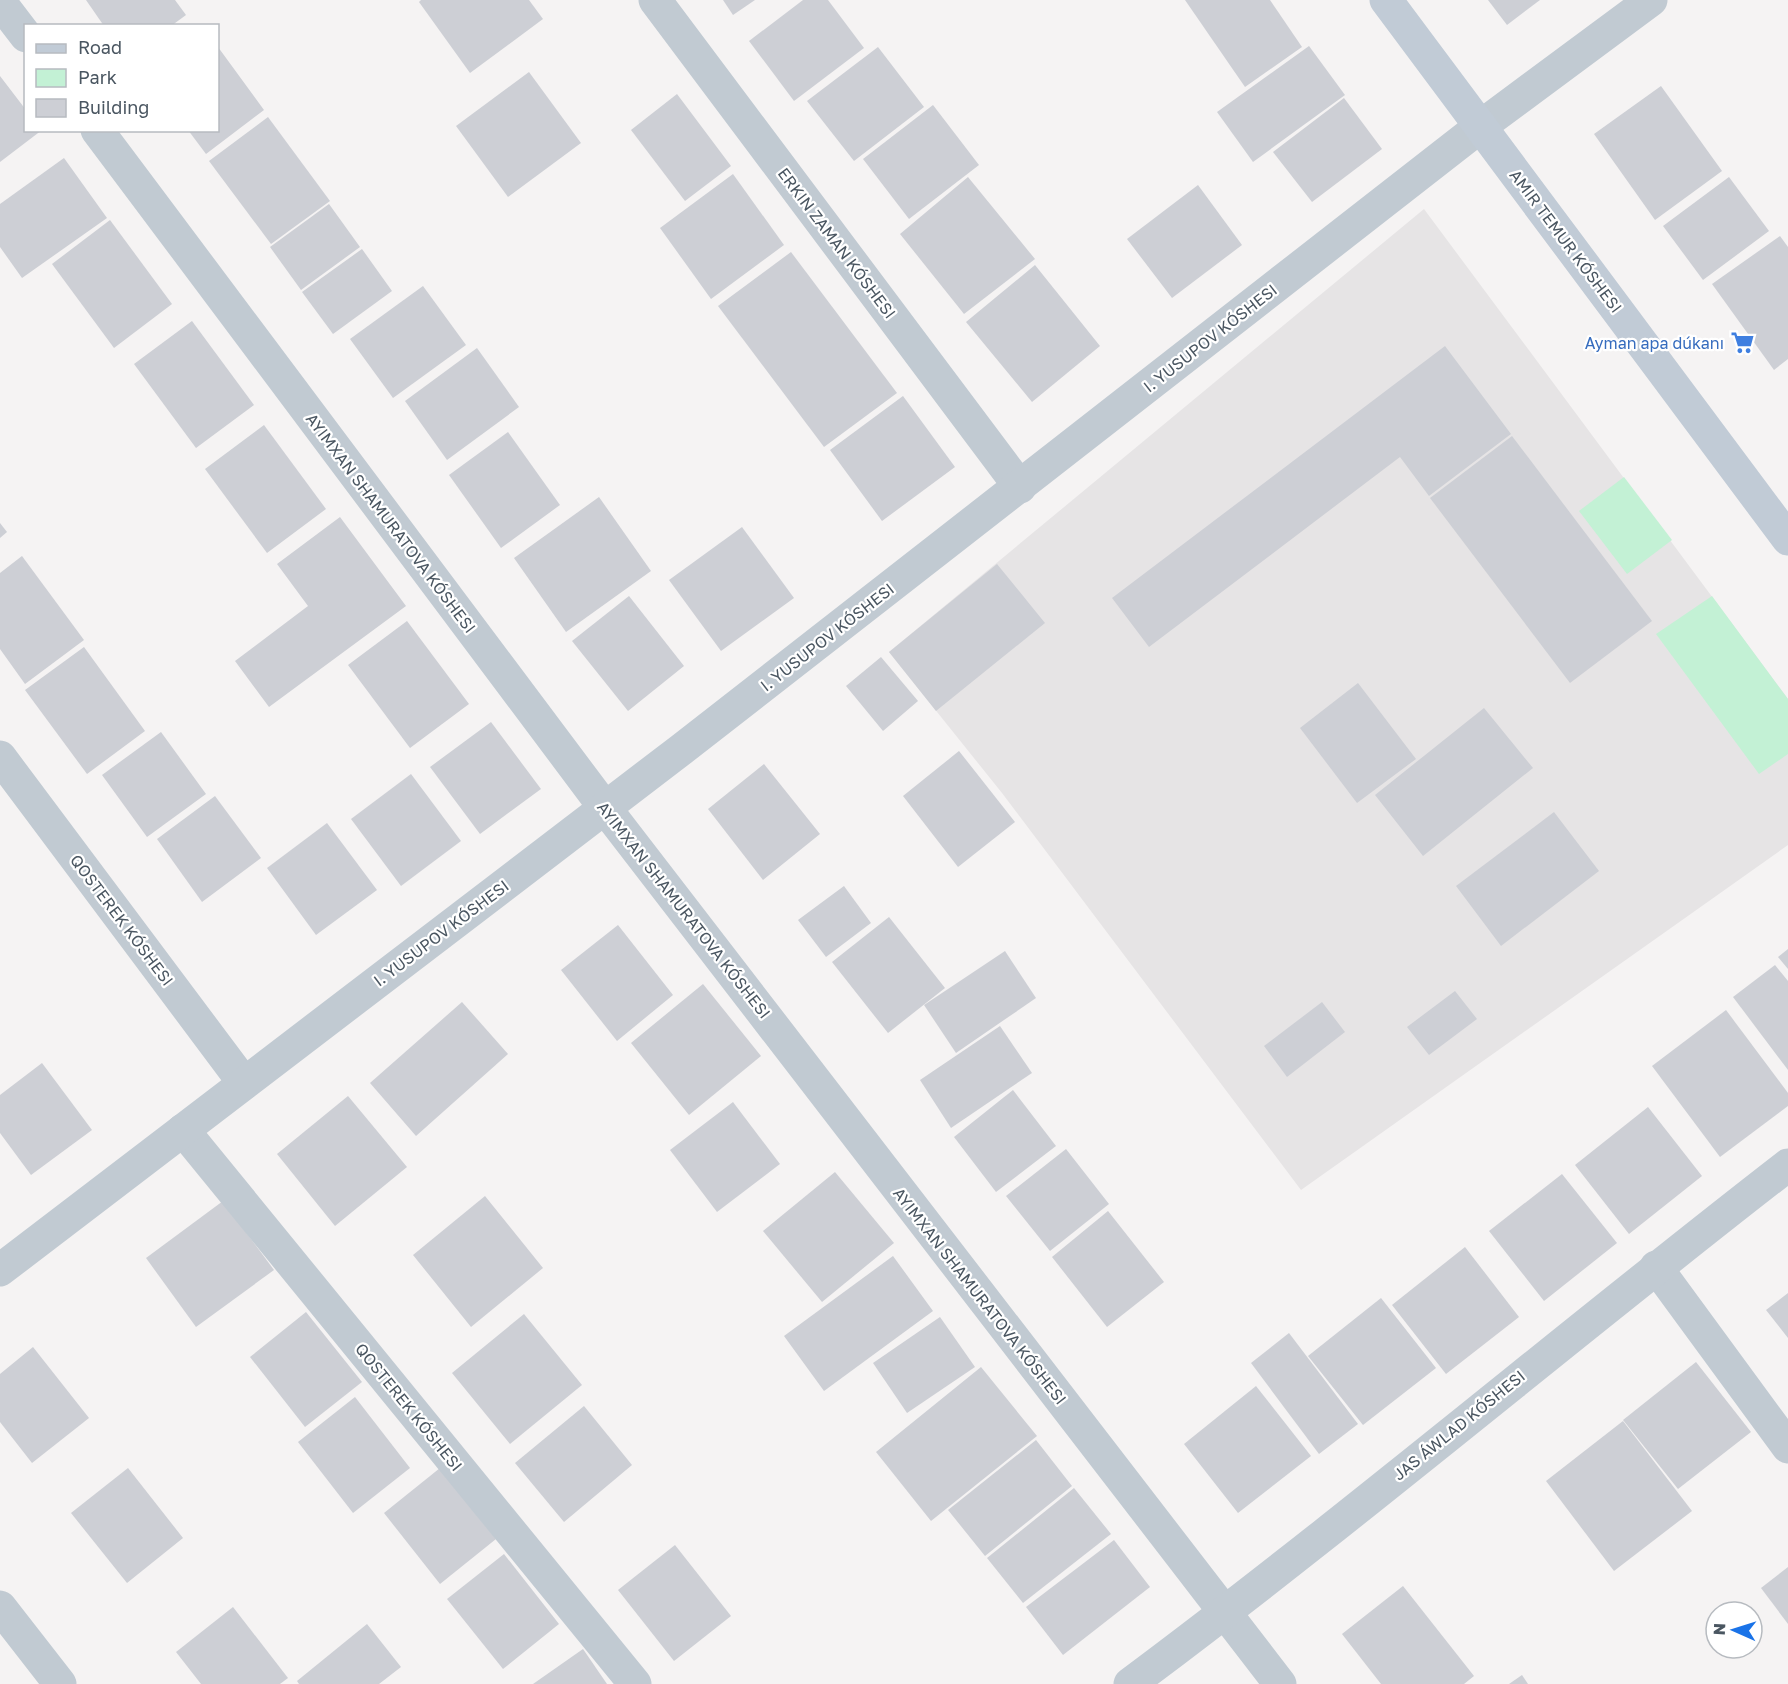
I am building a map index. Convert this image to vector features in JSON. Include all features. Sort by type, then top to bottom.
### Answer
[{"type":"street","name":"ERKIN ZAMAN KÓSHESI","points":[[655,0],[1020,487]]},
{"type":"street","name":"AMIR TEMUR KÓSHESI","points":[[1386,0],[1788,539]]},
{"type":"street","name":"I. YUSUPOV KÓSHESI","points":[[0,1270],[605,808],[1481,126],[1651,0]]},
{"type":"street","points":[[0,2],[24,33]]},
{"type":"street","points":[[98,132],[605,808],[1280,1684]]},
{"type":"street","name":"QOSTEREK KÓSHESI","points":[[0,757],[244,1083]]},
{"type":"street","name":"QOSTEREK KÓSHESI","points":[[183,1130],[635,1684]]},
{"type":"street","name":"JAS ÁWLAD KÓSHESI","points":[[1130,1684],[1225,1614],[1656,1267],[1788,1166]]},
{"type":"street","points":[[1656,1267],[1788,1448]]},
{"type":"street","points":[[0,1607],[60,1684]]},
{"type":"shaded area","points":[[1424,209],[1788,699],[1788,845],[1301,1190],[1002,793],[889,652]]},
{"type":"green space","points":[[1624,477],[1672,540],[1627,574],[1579,511]]},
{"type":"green space","points":[[1712,596],[1788,699],[1788,754],[1759,774],[1656,634]]},
{"type":"building","points":[[86,0],[175,0],[186,15],[174,24],[103,24]]},
{"type":"building","points":[[421,0],[529,0],[543,19],[470,73],[419,2]]},
{"type":"building","points":[[723,0],[755,0],[733,15]]},
{"type":"building","points":[[803,0],[828,0],[864,48],[794,101],[749,41]]},
{"type":"building","points":[[1185,0],[1270,0],[1302,47],[1245,87]]},
{"type":"building","points":[[1488,0],[1540,0],[1507,25]]},
{"type":"building","points":[[1309,46],[1345,95],[1253,162],[1217,112]]},
{"type":"building","points":[[878,47],[924,107],[854,161],[807,101]]},
{"type":"building","points":[[219,48],[264,110],[206,154],[190,132],[219,132]]},
{"type":"building","points":[[529,72],[581,143],[508,197],[456,126]]},
{"type":"building","points":[[0,76],[24,107],[24,132],[39,132],[0,162]]},
{"type":"building","points":[[1661,86],[1722,171],[1655,220],[1594,134]]},
{"type":"building","points":[[677,94],[731,166],[685,201],[631,130]]},
{"type":"building","points":[[1344,98],[1382,149],[1312,202],[1273,152]]},
{"type":"building","points":[[933,105],[979,165],[909,219],[863,159]]},
{"type":"building","points":[[268,117],[330,201],[271,244],[209,161]]},
{"type":"building","points":[[64,158],[107,218],[22,278],[0,247],[0,204]]},
{"type":"building","points":[[733,174],[784,245],[711,299],[660,228]]},
{"type":"building","points":[[968,177],[1035,259],[964,314],[900,234]]},
{"type":"building","points":[[1729,177],[1769,231],[1703,280],[1663,226]]},
{"type":"building","points":[[1198,185],[1242,245],[1172,298],[1127,239]]},
{"type":"building","points":[[329,204],[360,247],[301,290],[270,247]]},
{"type":"building","points":[[110,220],[172,304],[114,348],[52,264]]},
{"type":"building","points":[[1780,236],[1788,247],[1788,359],[1774,370],[1712,284]]},
{"type":"building","points":[[362,249],[392,291],[333,334],[302,292]]},
{"type":"building","points":[[791,252],[897,393],[824,447],[718,306]]},
{"type":"building","points":[[1035,265],[1100,346],[1032,402],[966,322]]},
{"type":"building","points":[[423,286],[466,345],[393,398],[350,339]]},
{"type":"building","points":[[192,321],[254,405],[196,448],[134,364]]},
{"type":"building","points":[[1445,346],[1511,434],[1429,496],[1400,457],[1149,647],[1112,598]]},
{"type":"building","points":[[477,348],[519,407],[447,460],[405,401]]},
{"type":"building","points":[[903,396],[955,467],[882,521],[830,450]]},
{"type":"building","points":[[264,425],[326,509],[267,553],[205,469]]},
{"type":"building","points":[[508,432],[560,505],[501,548],[449,475]]},
{"type":"building","points":[[1512,436],[1652,621],[1570,683],[1430,498]]},
{"type":"building","points":[[599,497],[651,571],[566,632],[514,558]]},
{"type":"building","points":[[340,517],[406,606],[269,707],[235,661],[308,606],[277,564]]},
{"type":"building","points":[[0,523],[7,532],[0,538]]},
{"type":"building","points":[[742,527],[794,598],[721,651],[669,580]]},
{"type":"building","points":[[22,556],[84,640],[25,684],[0,649],[0,573]]},
{"type":"building","points":[[997,564],[1045,623],[936,711],[889,652]]},
{"type":"building","points":[[629,596],[684,666],[628,711],[572,641]]},
{"type":"building","points":[[407,621],[469,704],[410,748],[348,665]]},
{"type":"building","points":[[84,647],[145,731],[87,774],[25,690]]},
{"type":"building","points":[[881,657],[918,701],[883,731],[846,686]]},
{"type":"building","points":[[1358,683],[1416,759],[1357,803],[1300,728]]},
{"type":"building","points":[[1484,708],[1533,768],[1423,856],[1375,795]]},
{"type":"building","points":[[491,722],[541,789],[480,834],[430,767]]},
{"type":"building","points":[[161,732],[206,794],[147,837],[102,775]]},
{"type":"building","points":[[959,751],[1015,822],[958,867],[903,796]]},
{"type":"building","points":[[764,764],[820,834],[763,880],[708,809]]},
{"type":"building","points":[[411,774],[461,841],[401,886],[351,819]]},
{"type":"building","points":[[215,796],[261,858],[202,902],[157,839]]},
{"type":"building","points":[[1554,812],[1599,871],[1501,946],[1456,886]]},
{"type":"building","points":[[327,823],[377,890],[316,935],[267,868]]},
{"type":"building","points":[[844,886],[871,923],[826,957],[798,920]]},
{"type":"building","points":[[889,917],[945,988],[888,1033],[832,962]]},
{"type":"building","points":[[618,925],[673,995],[617,1041],[561,970]]},
{"type":"building","points":[[1788,949],[1788,969],[1778,957]]},
{"type":"building","points":[[1005,951],[1036,998],[956,1053],[924,1005]]},
{"type":"building","points":[[1775,965],[1788,981],[1788,1070],[1733,997]]},
{"type":"building","points":[[703,984],[761,1056],[689,1115],[631,1043]]},
{"type":"building","points":[[1455,991],[1477,1019],[1429,1055],[1407,1027]]},
{"type":"building","points":[[462,1002],[508,1054],[416,1136],[370,1083]]},
{"type":"building","points":[[1322,1002],[1345,1032],[1287,1077],[1264,1046]]},
{"type":"building","points":[[1726,1010],[1788,1093],[1788,1106],[1720,1157],[1652,1066]]},
{"type":"building","points":[[1000,1026],[1032,1073],[951,1128],[920,1080]]},
{"type":"building","points":[[42,1063],[92,1130],[31,1175],[0,1133],[0,1095]]},
{"type":"building","points":[[1013,1090],[1056,1146],[996,1192],[954,1137]]},
{"type":"building","points":[[348,1096],[407,1167],[335,1226],[277,1154]]},
{"type":"building","points":[[733,1102],[780,1164],[717,1212],[670,1150]]},
{"type":"building","points":[[1648,1107],[1702,1176],[1629,1234],[1575,1165]]},
{"type":"building","points":[[1066,1149],[1109,1204],[1050,1251],[1006,1196]]},
{"type":"building","points":[[835,1172],[894,1243],[822,1302],[763,1231]]},
{"type":"building","points":[[1562,1174],[1617,1243],[1544,1301],[1489,1231]]},
{"type":"building","points":[[485,1196],[543,1268],[471,1327],[413,1255]]},
{"type":"building","points":[[223,1201],[274,1270],[196,1327],[146,1258]]},
{"type":"building","points":[[1108,1211],[1164,1282],[1107,1327],[1052,1257]]},
{"type":"building","points":[[1465,1247],[1519,1317],[1446,1374],[1392,1305]]},
{"type":"building","points":[[893,1256],[933,1311],[824,1391],[784,1336]]},
{"type":"building","points":[[1788,1293],[1788,1338],[1766,1310]]},
{"type":"building","points":[[1381,1298],[1436,1368],[1363,1425],[1308,1356]]},
{"type":"building","points":[[306,1312],[362,1382],[305,1427],[250,1357]]},
{"type":"building","points":[[524,1314],[582,1385],[510,1444],[452,1373]]},
{"type":"building","points":[[940,1317],[975,1367],[907,1413],[873,1363]]},
{"type":"building","points":[[1289,1333],[1358,1424],[1319,1454],[1251,1363]]},
{"type":"building","points":[[33,1347],[89,1418],[32,1463],[0,1422],[0,1374]]},
{"type":"building","points":[[1696,1362],[1751,1432],[1678,1489],[1623,1420]]},
{"type":"building","points":[[981,1367],[1037,1436],[931,1521],[876,1452]]},
{"type":"building","points":[[1256,1386],[1311,1456],[1238,1513],[1184,1444]]},
{"type":"building","points":[[355,1397],[410,1468],[353,1513],[298,1442]]},
{"type":"building","points":[[584,1406],[632,1465],[564,1522],[515,1463]]},
{"type":"building","points":[[1623,1421],[1692,1511],[1614,1571],[1546,1481]]},
{"type":"building","points":[[1036,1440],[1072,1486],[985,1556],[948,1510]]},
{"type":"building","points":[[128,1468],[183,1538],[127,1583],[71,1513]]},
{"type":"building","points":[[440,1468],[496,1539],[440,1584],[384,1513]]},
{"type":"building","points":[[1074,1488],[1111,1534],[1023,1603],[987,1558]]},
{"type":"building","points":[[1114,1540],[1150,1587],[1063,1655],[1026,1607]]},
{"type":"building","points":[[675,1545],[731,1616],[674,1661],[618,1590]]},
{"type":"building","points":[[504,1554],[559,1624],[503,1669],[447,1599]]},
{"type":"building","points":[[1788,1567],[1788,1624],[1761,1588]]},
{"type":"building","points":[[1403,1586],[1474,1676],[1464,1684],[1381,1684],[1342,1634]]},
{"type":"building","points":[[233,1607],[288,1678],[280,1684],[201,1684],[176,1652]]},
{"type":"building","points":[[367,1624],[401,1667],[379,1684],[299,1684],[297,1681]]},
{"type":"building","points":[[583,1649],[607,1684],[533,1684]]},
{"type":"building","points":[[1522,1675],[1528,1684],[1509,1684]]},
{"type":"place","name":"Ayman apa dúkanı","points":[[1742,343]]}]
